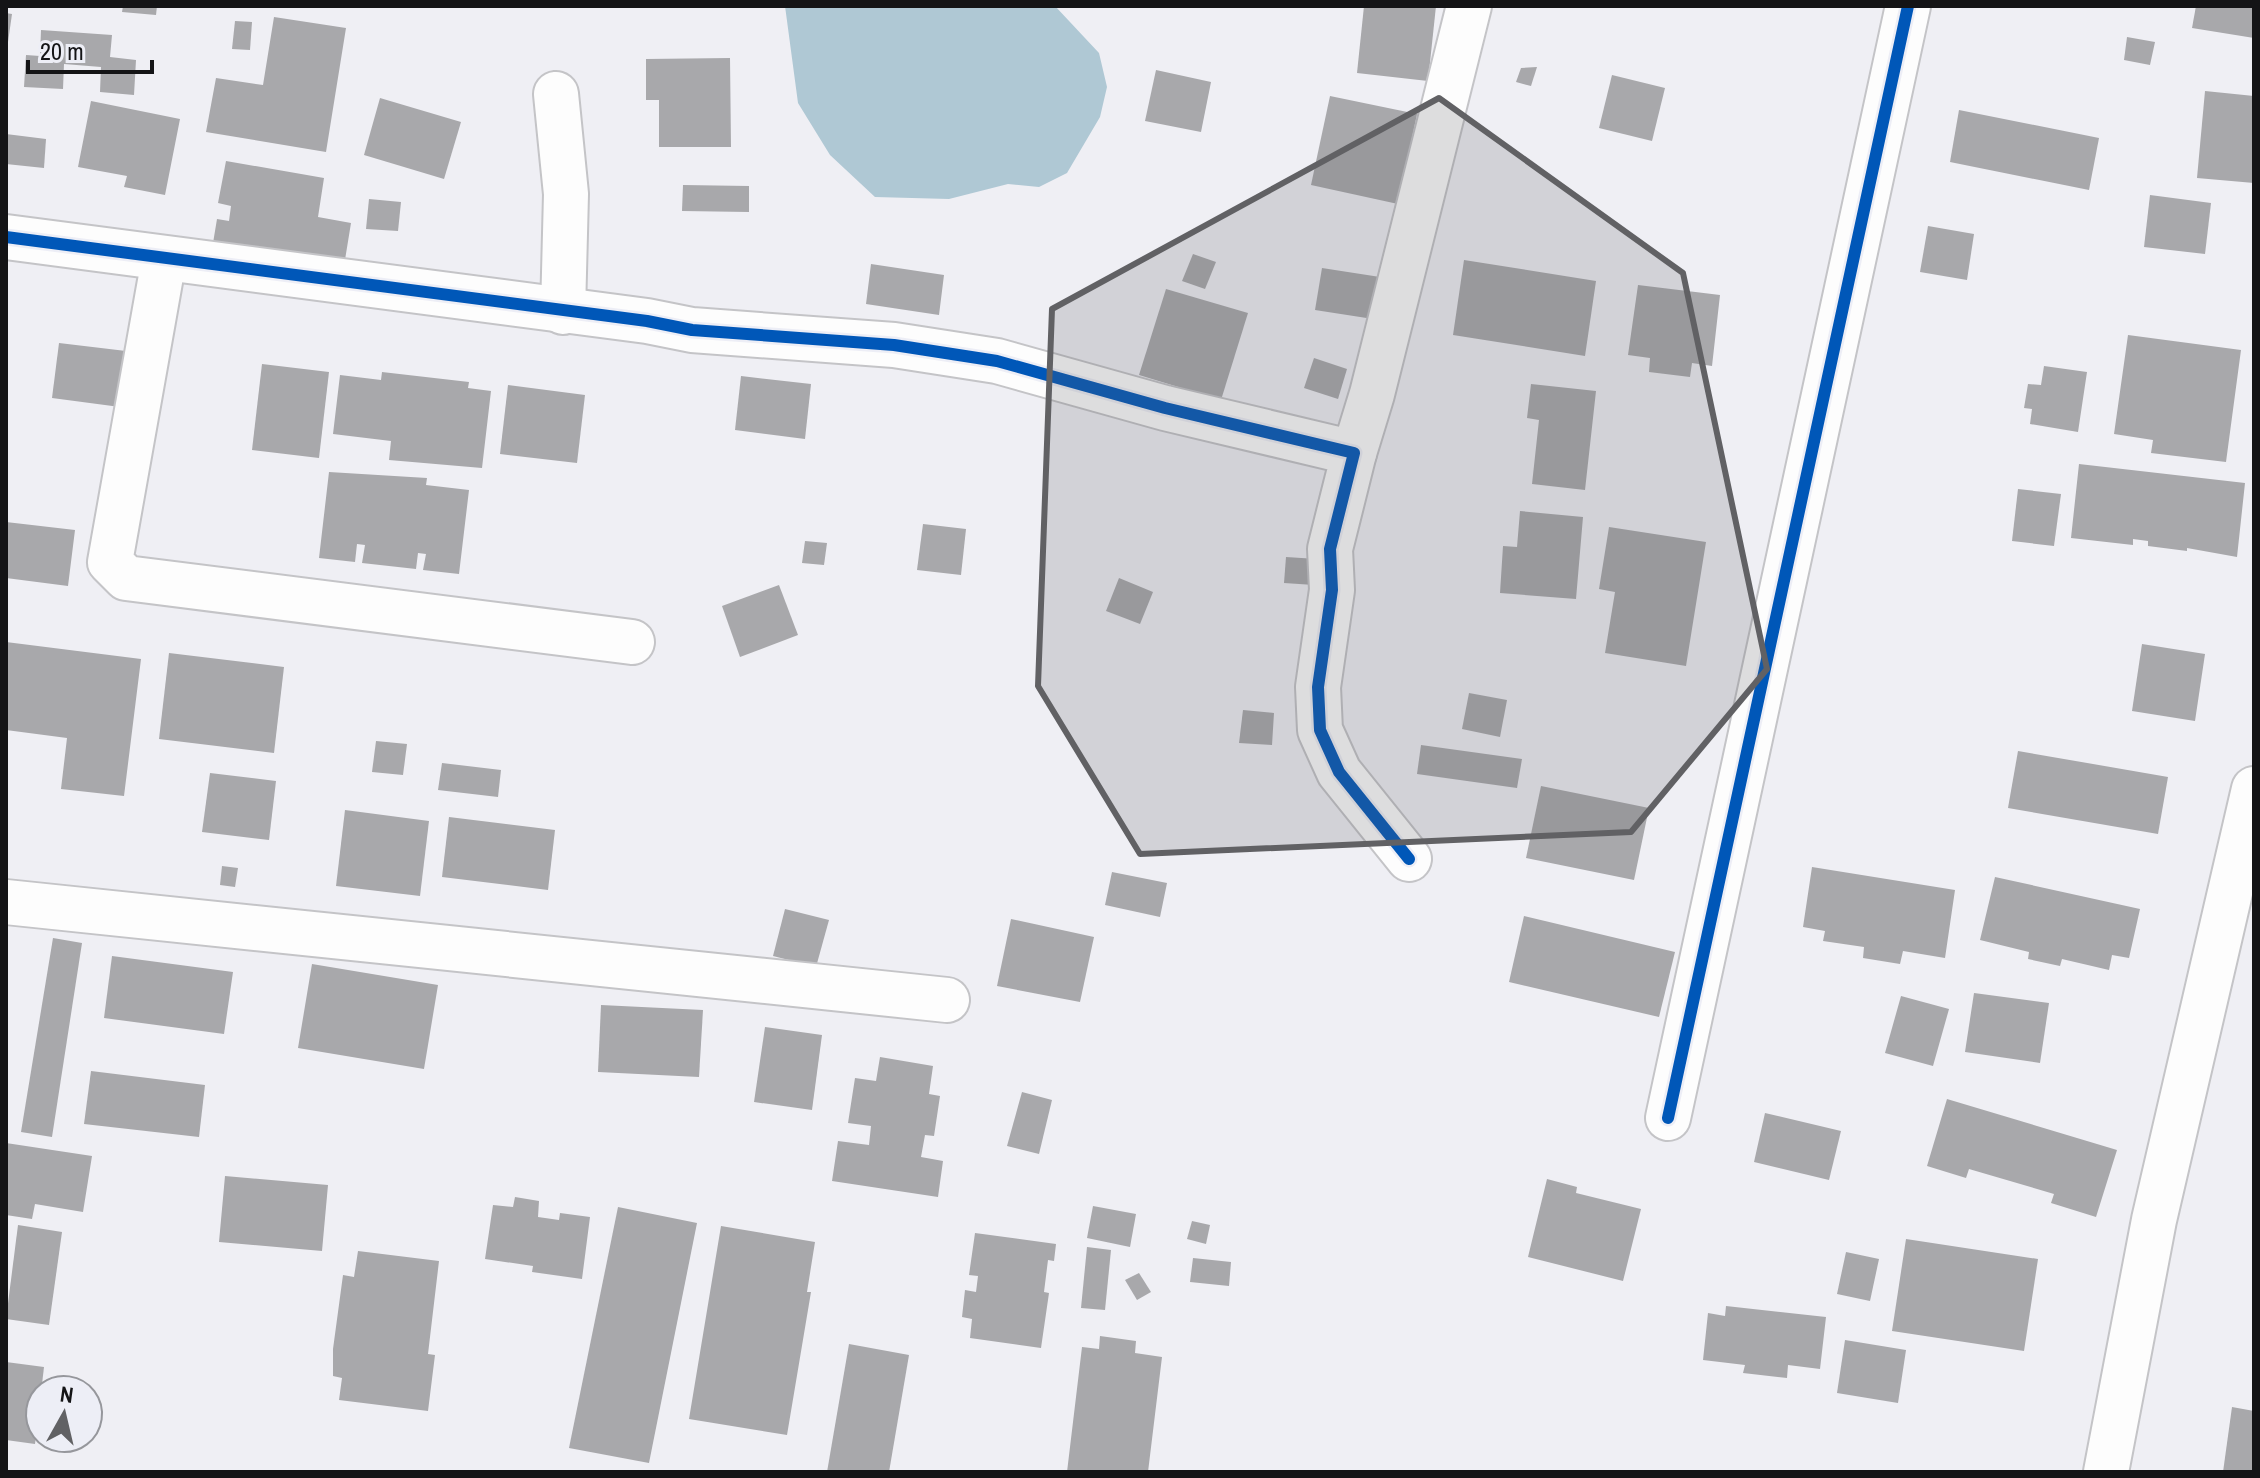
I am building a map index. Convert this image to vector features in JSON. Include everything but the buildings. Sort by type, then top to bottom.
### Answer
[{"type":"street","points":[[1409,859],[1339,772],[1320,730],[1318,687],[1332,590],[1330,549],[1469,6]]},
{"type":"street","points":[[1668,1118],[1908,6]]},
{"type":"street","points":[[556,94],[566,194],[563,312]]},
{"type":"street","points":[[6,237],[647,321],[692,330],[894,345],[997,361],[1165,408],[1354,453]]},
{"type":"street","points":[[164,259],[110,562],[126,578],[632,642]]},
{"type":"street","points":[[2106,1472],[2154,1220],[2254,789]]},
{"type":"street","points":[[6,902],[947,1000]]},
{"type":"highlighted area","points":[[1439,98],[1683,273],[1767,669],[1631,832],[1140,854],[1038,686],[1052,309]]},
{"type":"water","points":[[785,6],[1055,6],[1099,53],[1107,87],[1100,117],[1067,173],[1039,187],[1008,184],[949,199],[875,197],[830,155],[798,103]]},
{"type":"cycle path","points":[[1668,1118],[1908,6]]},
{"type":"cycle path","points":[[6,237],[647,321],[692,330],[894,345],[997,361],[1165,408],[1354,453],[1330,549],[1332,590],[1318,687],[1320,730],[1339,772],[1409,859]]}]
